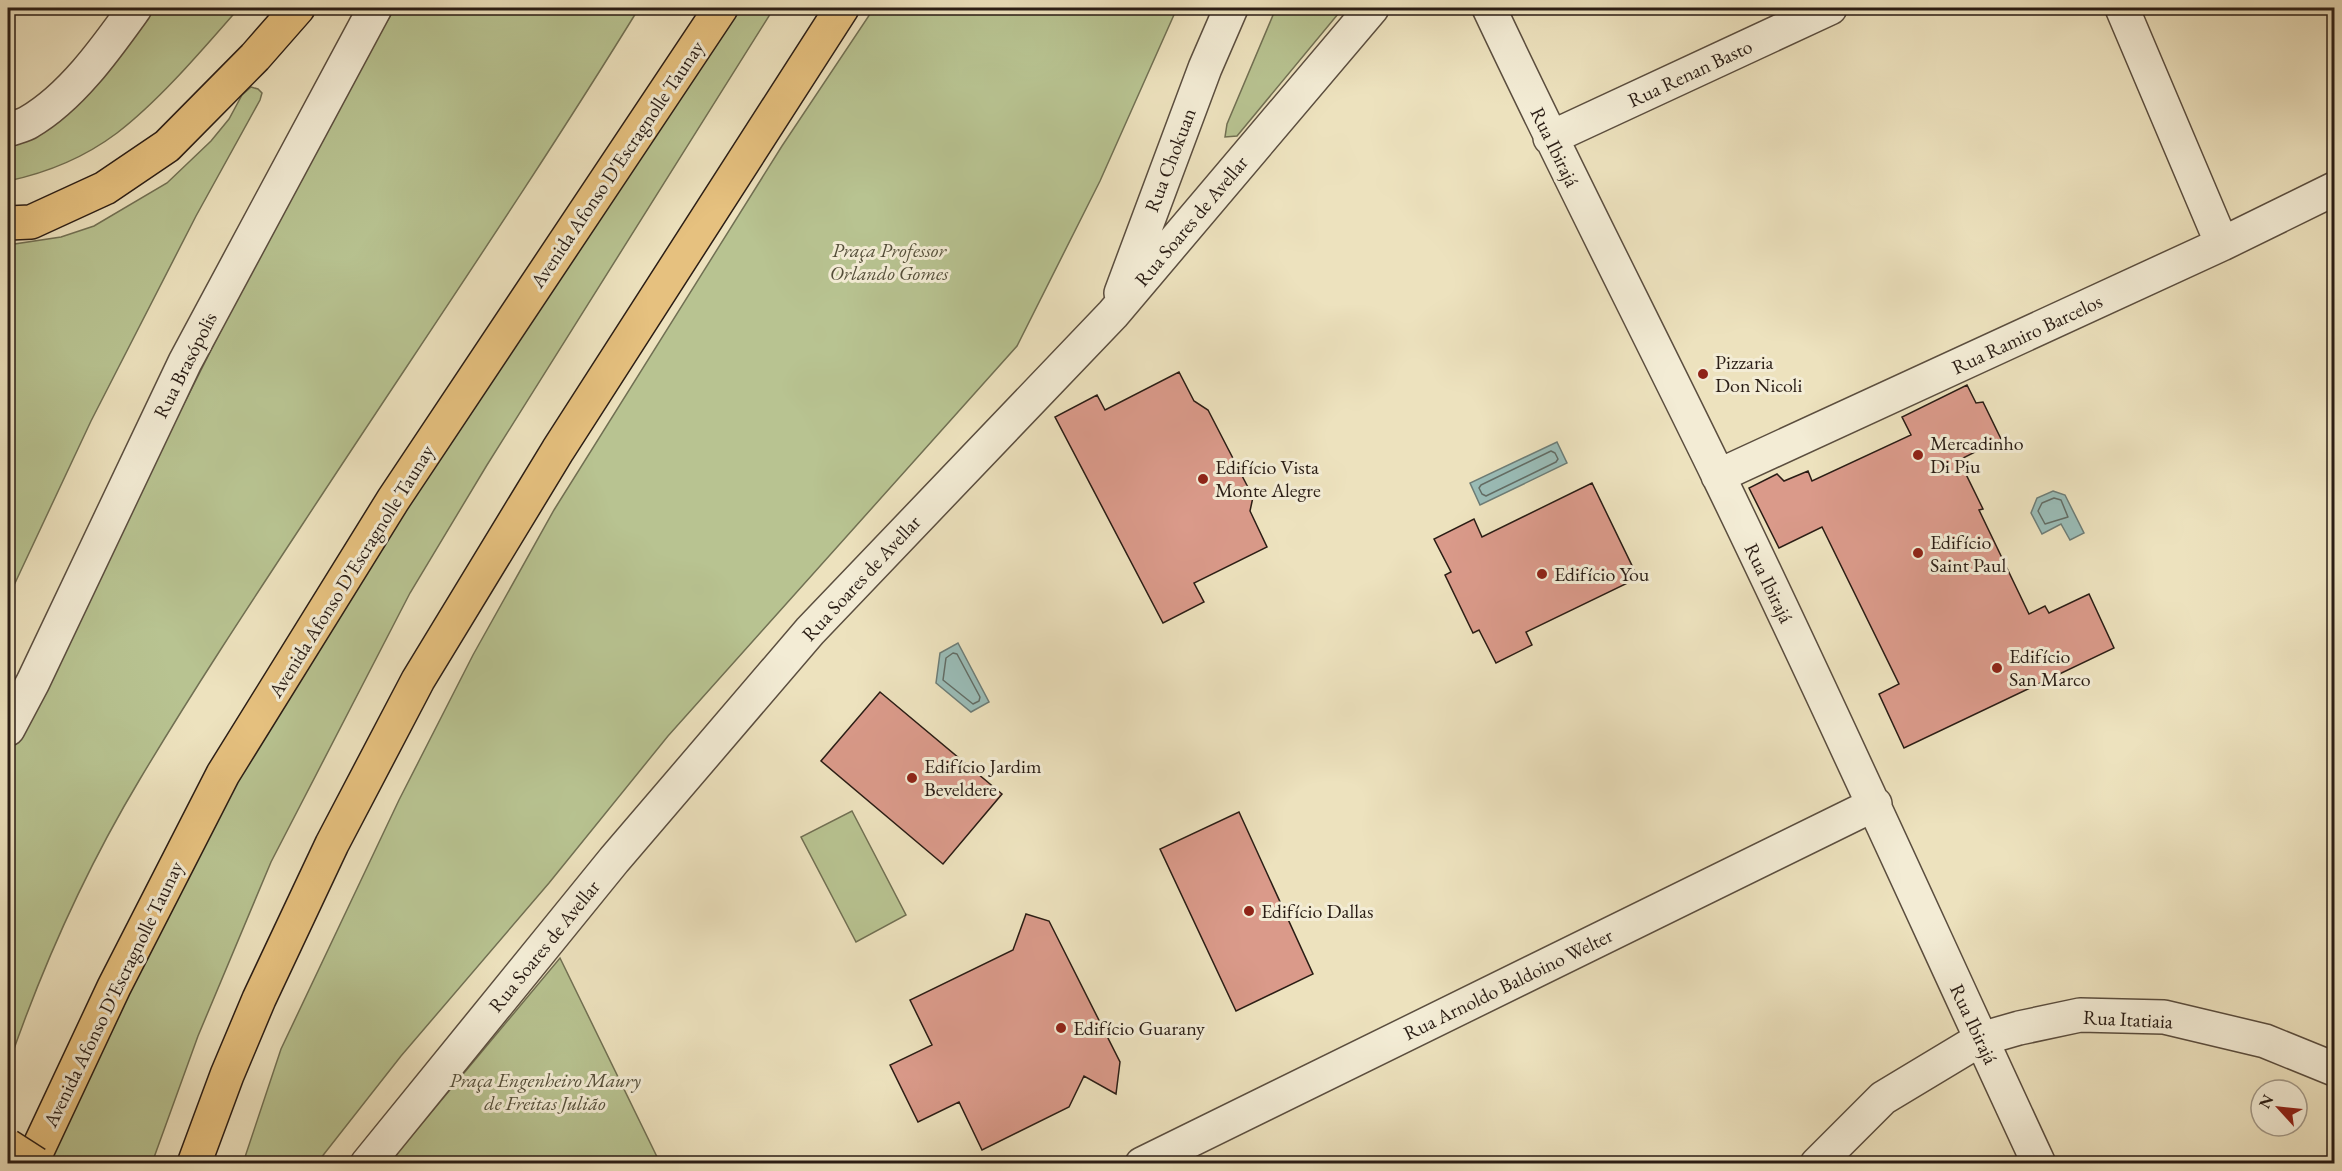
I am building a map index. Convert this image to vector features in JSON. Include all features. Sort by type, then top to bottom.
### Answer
[{"type":"main road","points":[[8,223],[31,222],[105,188],[167,146],[255,57],[298,8]]},
{"type":"main road","name":"Avenida Afonso D'Escragnolle Taunay","points":[[33,1164],[114,987],[224,774],[393,500],[721,8]]},
{"type":"main road","points":[[194,1164],[227,1075],[259,999],[332,844],[418,680],[558,450],[842,8]]},
{"type":"main road","points":[[8,1146],[33,1164]]},
{"type":"street","points":[[8,130],[29,122],[66,93],[102,54],[135,8]]},
{"type":"street","name":"Rua Brasópolis","points":[[8,729],[33,682],[185,362],[375,8]]},
{"type":"street","name":"Rua Chokuan","points":[[1113,314],[1205,68],[1231,8]]},
{"type":"street","name":"Rua Soares de Avellar","points":[[367,1164],[614,860],[810,631],[1113,314],[1372,8]]},
{"type":"street","name":"Rua Ibirajá","points":[[1489,8],[1550,138],[1718,476],[1875,804],[2039,1164]]},
{"type":"street","name":"Rua Renan Basto","points":[[1550,138],[1830,8]]},
{"type":"street","points":[[2122,8],[2222,244]]},
{"type":"street","name":"Rua Ramiro Barcelos","points":[[1718,476],[2222,244],[2334,189]]},
{"type":"street","name":"Rua Arnoldo Baldoino Welter","points":[[1142,1164],[1875,804]]},
{"type":"street","name":"Rua Itatiaia","points":[[1817,1164],[1883,1098],[1981,1039],[2080,1015],[2164,1017],[2265,1041],[2334,1069]]},
{"type":"green space","points":[[152,8],[239,8],[165,90],[105,142],[65,163],[37,174],[8,181],[8,144],[107,69]]},
{"type":"green space","points":[[395,8],[639,8],[516,202],[241,618],[140,779],[101,848],[66,919],[35,992],[8,1066],[8,753],[327,120]]},
{"type":"green space","points":[[733,8],[774,8],[487,465],[410,593],[271,862],[198,1036],[152,1163],[62,1163],[46,1155],[203,833],[307,664],[460,424]]},
{"type":"green space","name":"Praça Professor Orlando Gomes","points":[[874,8],[1177,8],[1100,181],[1017,346],[668,736],[549,883],[401,1056],[317,1163],[243,1163],[281,1049],[399,800],[473,655],[554,510],[782,146]]},
{"type":"green space","points":[[1276,8],[1343,8],[1237,136],[1225,137],[1227,124]]},
{"type":"green space","points":[[251,87],[262,93],[260,100],[196,216],[91,421],[8,598],[8,245],[61,237],[94,226],[167,183],[211,141],[229,119],[242,95]]},
{"type":"green space","points":[[852,811],[906,915],[856,942],[801,837]]},
{"type":"green space","name":"Praça Engenheiro Maury de Freitas Julião","points":[[560,958],[660,1163],[389,1163]]},
{"type":"water","points":[[1557,442],[1567,463],[1480,505],[1470,483]]},
{"type":"water","points":[[2053,491],[2065,495],[2084,533],[2070,540],[2061,524],[2042,534],[2031,513],[2037,498]]},
{"type":"water","points":[[958,643],[989,702],[971,712],[936,683],[940,653]]},
{"type":"building","points":[[1179,372],[1194,401],[1208,410],[1253,497],[1250,511],[1267,547],[1194,583],[1204,602],[1163,623],[1055,417],[1097,395],[1105,410]]},
{"type":"building","points":[[1967,385],[1976,403],[1983,402],[2001,439],[1959,460],[1983,509],[1979,510],[2029,614],[2045,606],[2049,613],[2089,594],[2114,648],[1904,748],[1879,694],[1899,684],[1822,527],[1779,548],[1749,488],[1777,474],[1784,481],[1808,471],[1812,481],[1911,435],[1902,417]]},
{"type":"building","name":"Edifício You","points":[[1592,483],[1638,578],[1526,632],[1532,645],[1496,663],[1479,630],[1473,633],[1445,575],[1451,572],[1434,539],[1474,519],[1482,537]]},
{"type":"building","name":"Edifício Jardim Beveldere","points":[[880,692],[1002,794],[943,864],[821,761]]},
{"type":"building","name":"Edifício Dallas","points":[[1239,812],[1313,974],[1236,1011],[1160,849]]},
{"type":"building","points":[[1026,914],[1049,921],[1120,1062],[1116,1094],[1084,1076],[1069,1107],[982,1150],[959,1102],[918,1122],[890,1065],[932,1045],[910,1000],[1013,950]]},
{"type":"place","name":"Pizzaria Don Nicoli","points":[[1703,374]]},
{"type":"place","name":"Mercadinho Di Piu","points":[[1918,455]]},
{"type":"place","name":"Edifício Vista Monte Alegre","points":[[1203,479]]},
{"type":"place","name":"Edifício Saint Paul","points":[[1918,553]]},
{"type":"place","name":"Edifício You","points":[[1542,574]]},
{"type":"place","name":"Edifício San Marco","points":[[1997,668]]},
{"type":"place","name":"Edifício Jardim Beveldere","points":[[912,778]]},
{"type":"place","name":"Edifício Dallas","points":[[1249,911]]},
{"type":"place","name":"Edifício Guarany","points":[[1061,1028]]}]
